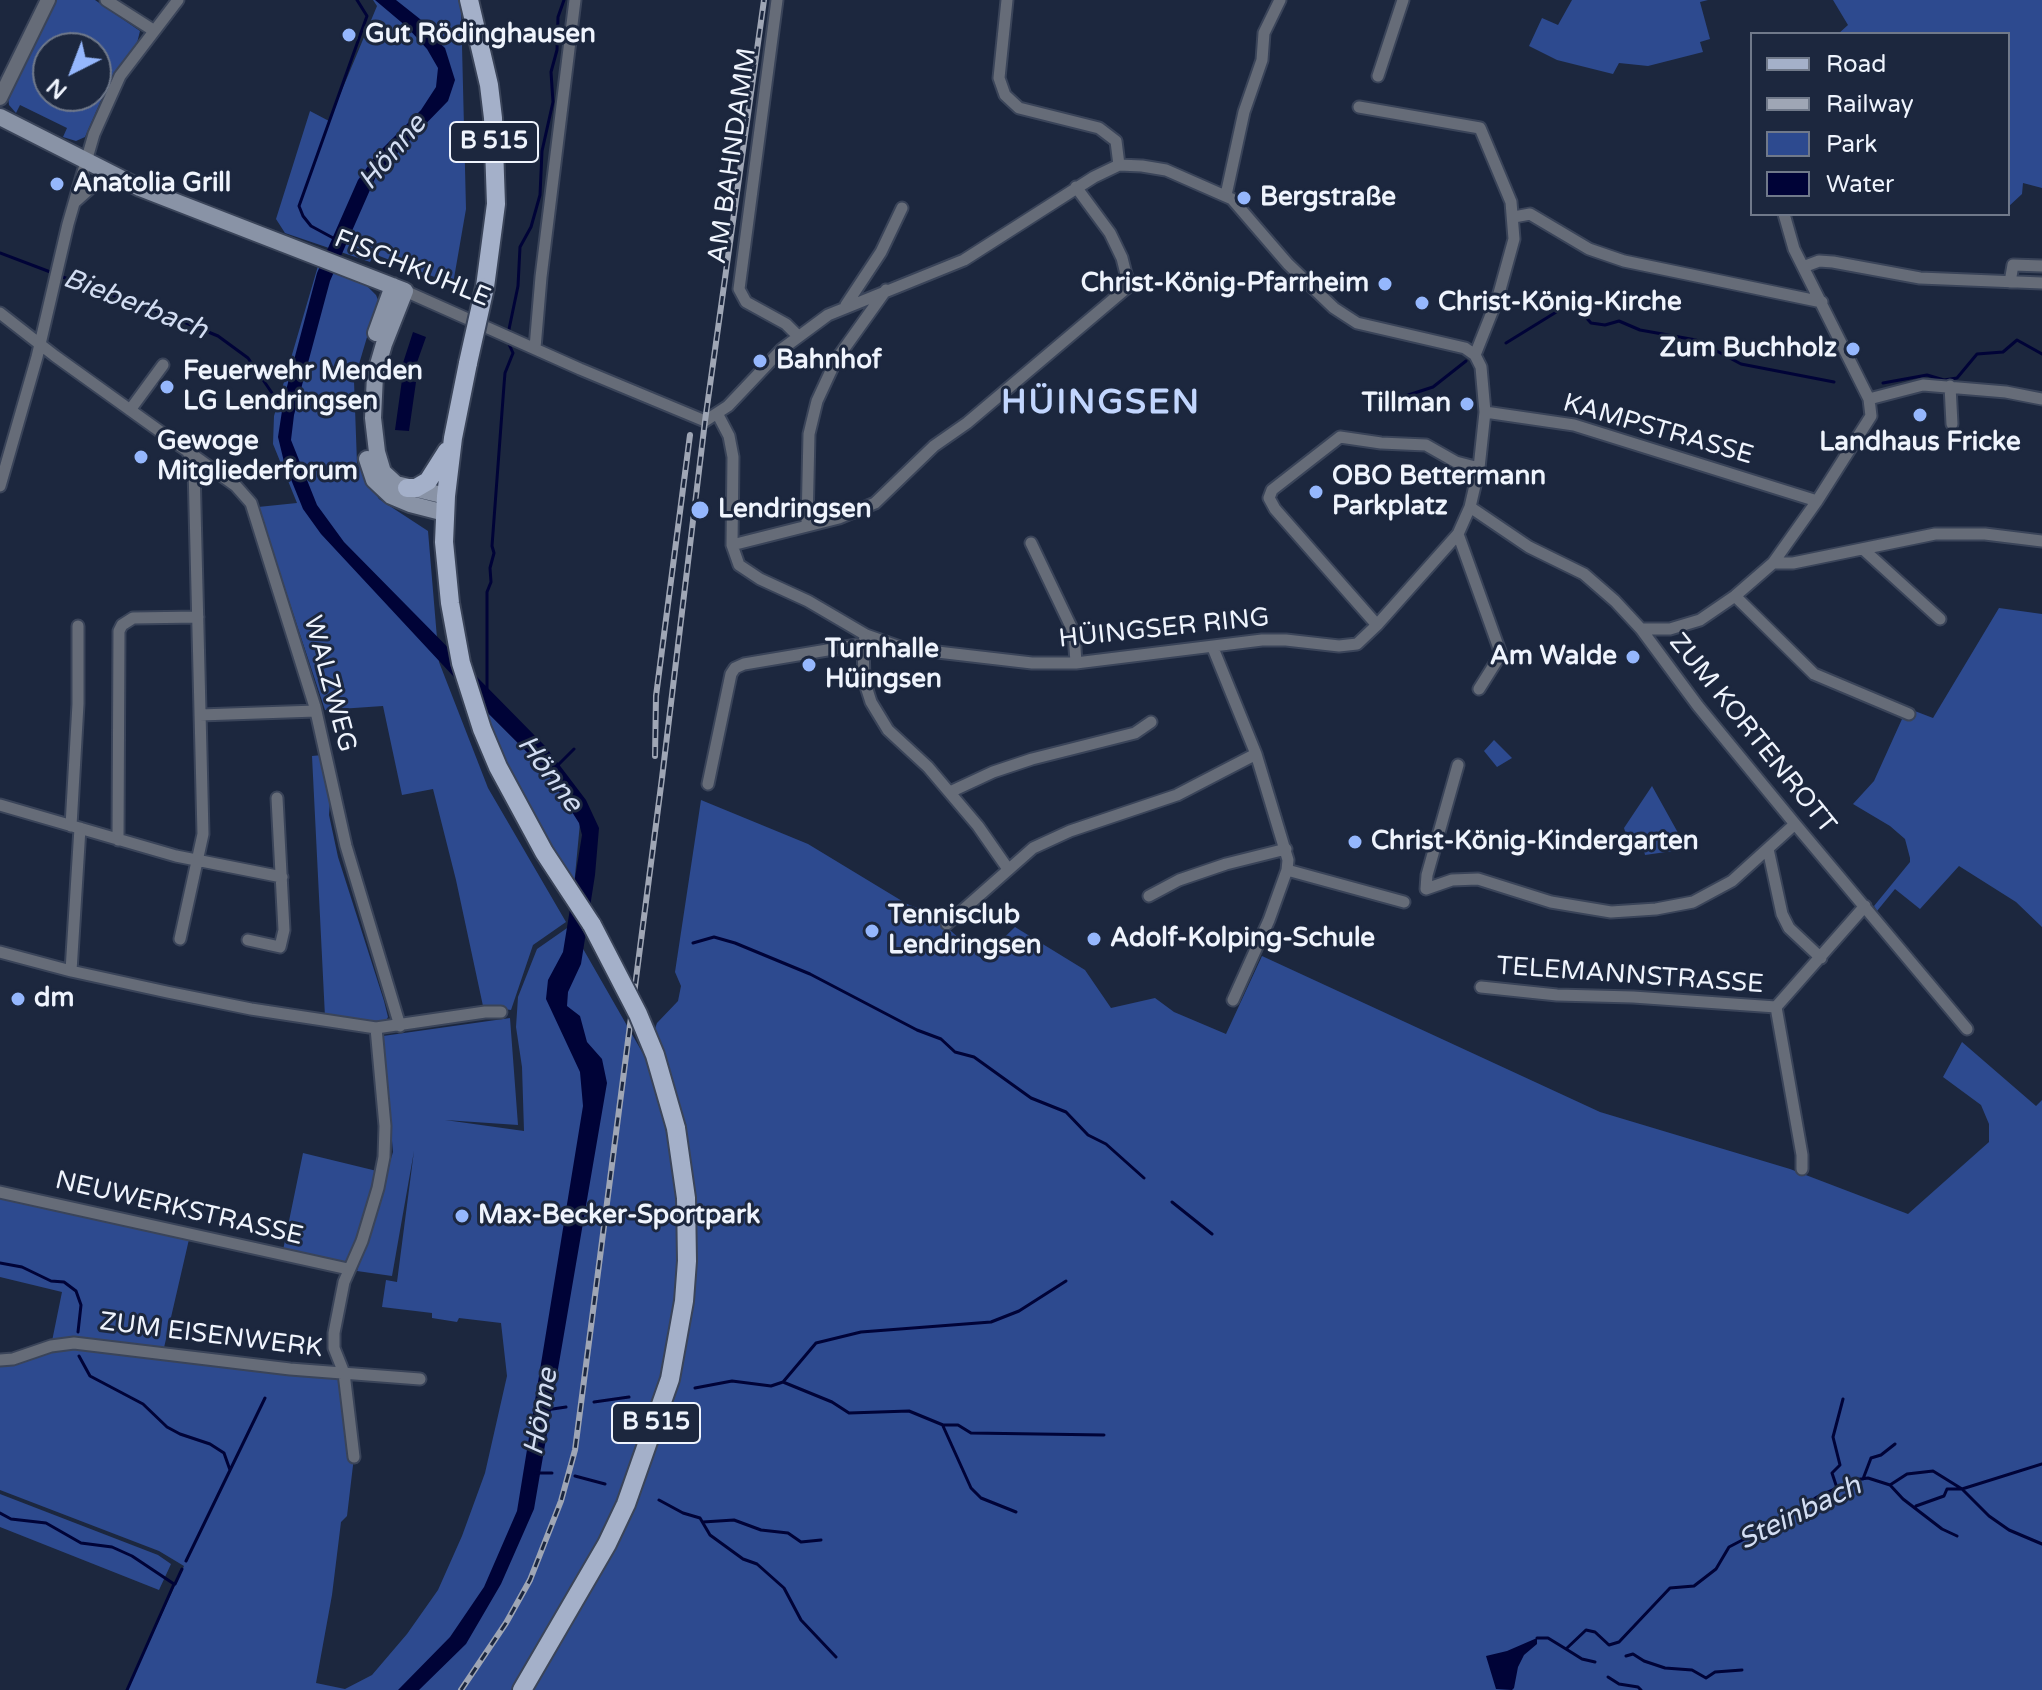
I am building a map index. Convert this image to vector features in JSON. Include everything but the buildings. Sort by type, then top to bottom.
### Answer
[{"type":"main road","name":"B 515","points":[[469,0],[482,50],[493,118],[496,204],[485,287],[453,438],[445,505],[447,574],[461,663],[482,729],[517,804],[592,925],[632,1001],[655,1055],[676,1128],[686,1198],[684,1301],[670,1379],[626,1504],[607,1544],[522,1690]]},
{"type":"main road","name":"FISCHKUHLE","points":[[0,117],[122,181],[399,288]]},
{"type":"main road","points":[[399,288],[379,361],[373,405],[380,465],[389,479],[445,505]]},
{"type":"main road","points":[[399,288],[365,374],[362,400],[367,458],[374,480],[391,496],[410,504],[445,505]]},
{"type":"main road","name":"B 515","points":[[407,488],[422,485],[434,475],[453,438]]},
{"type":"street","points":[[0,98],[48,0]]},
{"type":"street","points":[[106,0],[153,30]]},
{"type":"street","points":[[0,486],[41,343],[85,160],[111,94],[153,30],[178,0]]},
{"type":"street","points":[[535,348],[575,0]]},
{"type":"street","name":"AM BAHNDAMM","points":[[777,0],[739,289],[746,302],[786,324],[798,336]]},
{"type":"street","points":[[1007,0],[999,78],[1005,95],[1019,108],[1099,128],[1116,141],[1119,165]]},
{"type":"street","points":[[1226,195],[1244,112],[1262,60],[1264,33],[1280,0]]},
{"type":"street","points":[[1378,76],[1403,0]]},
{"type":"street","points":[[1076,187],[1110,233],[1122,258],[1129,286],[967,423],[934,446],[875,503],[839,518],[732,545],[733,457],[729,436],[718,415],[765,366],[798,336],[846,305],[964,260],[1076,187],[1119,165],[1166,170],[1226,195],[1238,204],[1288,264],[1334,308],[1357,323],[1465,348],[1475,355],[1502,283],[1514,239],[1511,202],[1480,128],[1359,107]]},
{"type":"street","points":[[74,202],[94,185],[105,181],[122,181]]},
{"type":"street","points":[[846,305],[881,252],[902,208]]},
{"type":"street","points":[[1514,217],[1530,214],[1589,249],[1624,261],[1822,302]]},
{"type":"street","points":[[1641,629],[1686,626],[1700,620],[1735,596],[1773,563],[1869,422],[1872,409],[1869,399],[1794,249],[1785,216]]},
{"type":"street","points":[[1803,267],[1819,261],[1920,278],[2042,283]]},
{"type":"street","points":[[2010,282],[2013,265],[2042,266]]},
{"type":"street","name":"FISCHKUHLE","points":[[399,288],[698,420],[705,421],[718,415]]},
{"type":"street","points":[[807,524],[809,434],[817,401],[836,360],[887,289]]},
{"type":"street","name":"WALZWEG","points":[[0,313],[236,486],[251,503],[316,711],[346,846],[400,1026]]},
{"type":"street","name":"HÜINGSER RING","points":[[732,545],[739,565],[760,579],[808,601],[864,639],[903,648],[1032,663],[1076,663],[1262,640],[1345,646],[1357,644],[1458,534],[1470,507],[1479,468],[1485,412],[1481,367],[1475,355]]},
{"type":"street","points":[[130,410],[163,365]]},
{"type":"street","points":[[1869,399],[1923,385],[2042,399]]},
{"type":"street","points":[[1950,386],[1952,424]]},
{"type":"street","name":"KAMPSTRASSE","points":[[1485,412],[1574,425],[1817,501]]},
{"type":"street","points":[[1377,625],[1284,521],[1271,504],[1269,498],[1272,490],[1340,437],[1426,445],[1456,462],[1479,468]]},
{"type":"street","points":[[180,939],[203,834],[194,467],[187,451]]},
{"type":"street","name":"ZUM KORTENROTT","points":[[1470,507],[1529,547],[1584,574],[1615,601],[1641,629],[1698,706],[1795,824],[1967,1029]]},
{"type":"street","points":[[1458,534],[1501,654],[1479,689]]},
{"type":"street","points":[[1773,563],[1793,563],[1935,534],[1985,534],[2042,541]]},
{"type":"street","points":[[1031,543],[1074,633],[1076,663]]},
{"type":"street","points":[[1863,549],[1940,619]]},
{"type":"street","points":[[1735,596],[1814,674],[1909,714]]},
{"type":"street","points":[[118,840],[119,631],[133,618],[198,617]]},
{"type":"street","points":[[71,971],[78,626]]},
{"type":"street","points":[[708,784],[731,674],[735,668],[864,639],[864,680],[888,730],[910,748],[950,792],[1008,869]]},
{"type":"street","points":[[1213,648],[1256,754],[1286,849],[1287,870],[1269,920],[1233,1000]]},
{"type":"street","points":[[200,715],[316,711]]},
{"type":"street","points":[[950,792],[993,772],[1032,759],[1135,733],[1151,722]]},
{"type":"street","points":[[947,924],[1033,848],[1070,831],[1177,795],[1256,754]]},
{"type":"street","points":[[1458,765],[1427,875],[1426,889],[1452,880],[1478,879],[1551,902],[1583,908],[1611,912],[1656,909],[1693,902],[1732,881],[1795,824]]},
{"type":"street","points":[[248,940],[280,947],[284,930],[277,798]]},
{"type":"street","points":[[0,805],[196,861],[282,877]]},
{"type":"street","points":[[1149,896],[1179,880],[1286,849]]},
{"type":"street","points":[[1768,849],[1782,914],[1789,928],[1821,958]]},
{"type":"street","points":[[1287,870],[1404,902]]},
{"type":"street","points":[[1802,1169],[1776,1007],[1865,906]]},
{"type":"street","points":[[0,952],[71,971],[251,1009],[376,1028],[501,1012]]},
{"type":"street","name":"TELEMANNSTRASSE","points":[[1481,987],[1557,995],[1776,1007]]},
{"type":"street","points":[[354,1457],[344,1373],[334,1348],[334,1333],[348,1269],[362,1241],[384,1157],[385,1126],[376,1028]]},
{"type":"street","name":"NEUWERKSTRASSE","points":[[0,1192],[348,1269]]},
{"type":"street","name":"ZUM EISENWERK","points":[[0,1360],[74,1343],[290,1369],[420,1379]]},
{"type":"green space","points":[[57,0],[95,0],[140,31],[137,43],[112,80],[112,32],[41,32]]},
{"type":"green space","points":[[373,0],[458,0],[461,5],[466,209],[453,284],[374,254],[370,262],[285,233],[276,219],[310,111],[329,121],[377,6]]},
{"type":"green space","points":[[1572,0],[1708,0],[1700,2],[1710,39],[1700,42],[1703,52],[1648,66],[1619,63],[1613,74],[1557,60],[1529,46],[1542,18],[1558,25]]},
{"type":"green space","points":[[1833,0],[2042,0],[2042,188],[2023,183],[2022,194],[2010,205],[2010,32],[1840,32],[1848,25]]},
{"type":"green space","points":[[32,49],[32,111],[20,105],[16,113],[9,105],[8,96]]},
{"type":"green space","points":[[34,112],[96,112],[85,137],[76,141],[63,137],[67,128]]},
{"type":"green space","points":[[318,266],[367,286],[378,300],[354,381],[357,463],[379,499],[428,531],[439,662],[488,788],[566,922],[533,945],[511,1010],[483,1006],[433,789],[402,795],[383,706],[325,710],[258,507],[297,503],[273,444],[274,416]]},
{"type":"green space","points":[[1999,608],[2042,614],[2042,927],[2016,902],[1959,866],[1920,909],[1895,889],[1877,911],[1874,906],[1910,858],[1905,839],[1890,826],[1853,804],[1874,781],[1907,708],[1933,718]]},
{"type":"green space","points":[[481,706],[546,771],[580,823],[574,886],[524,803]]},
{"type":"green space","points":[[1494,740],[1512,758],[1497,767],[1484,751]]},
{"type":"green space","points":[[322,755],[338,857],[384,1001],[388,1017],[385,1022],[325,1017],[312,756]]},
{"type":"green space","points":[[1652,786],[1687,849],[1645,855],[1642,841],[1629,844],[1624,828]]},
{"type":"green space","points":[[701,800],[808,844],[907,904],[931,913],[982,959],[1015,927],[1085,970],[1111,1008],[1155,998],[1174,1012],[1226,1034],[1262,956],[1600,1112],[1790,1169],[1908,1214],[1989,1142],[1989,1124],[1981,1105],[1943,1077],[1962,1042],[2036,1106],[2042,1100],[2042,1690],[127,1690],[184,1566],[159,1551],[0,1490],[0,1360],[51,1346],[62,1292],[0,1277],[0,1192],[190,1235],[163,1352],[344,1373],[354,1457],[347,1516],[341,1522],[316,1683],[345,1689],[372,1675],[407,1634],[438,1590],[485,1473],[507,1376],[501,1323],[459,1318],[457,1322],[432,1318],[432,1313],[382,1307],[386,1280],[397,1282],[414,1151],[392,1276],[357,1271],[393,1152],[383,1036],[510,1018],[518,1125],[445,1120],[524,1131],[522,1067],[516,1027],[518,997],[537,949],[570,926],[645,1057],[657,1023],[678,1001],[681,986],[675,972]]},
{"type":"green space","points":[[303,1153],[381,1172],[348,1269],[282,1255]]},
{"type":"green space","points":[[0,1494],[158,1555],[171,1564],[159,1590],[0,1527]]},
{"type":"water","name":"Hönne","points":[[375,0],[396,0],[420,19],[445,48],[455,80],[448,101],[377,174],[330,281],[294,415],[291,440],[317,505],[344,542],[545,746],[586,800],[599,828],[595,875],[581,964],[568,992],[567,1006],[580,1016],[587,1042],[602,1059],[607,1083],[534,1509],[501,1584],[466,1644],[419,1690],[398,1690],[450,1637],[484,1587],[517,1511],[583,1106],[580,1072],[546,999],[548,980],[563,952],[582,835],[579,823],[546,771],[321,534],[303,509],[284,462],[278,437],[284,398],[317,273],[358,180],[376,155],[421,110],[436,87],[438,68],[427,49]]},
{"type":"water","points":[[413,332],[426,337],[415,368],[403,363]]},
{"type":"water","points":[[402,380],[416,382],[409,431],[395,430]]},
{"type":"water","points":[[1537,1638],[1537,1644],[1524,1655],[1518,1667],[1514,1688],[1496,1689],[1486,1656]]},
{"type":"waterway","points":[[335,239],[311,226],[299,206],[367,16],[357,0]]},
{"type":"waterway","points":[[508,334],[518,286],[520,247],[531,227],[540,195],[542,151],[553,102],[551,72],[557,50],[558,17],[564,0]]},
{"type":"waterway","name":"Bieberbach","points":[[0,253],[53,273]]},
{"type":"waterway","name":"Bieberbach","points":[[60,276],[218,336],[248,358],[283,409]]},
{"type":"waterway","points":[[1506,343],[1566,306],[1576,306],[1591,323],[1605,325],[1619,321],[1640,330],[1696,340],[1741,364],[1834,382]]},
{"type":"waterway","points":[[1883,383],[1927,375],[1944,380],[1957,378],[1977,354],[2003,352],[2017,340],[2042,354]]},
{"type":"waterway","points":[[487,691],[487,592],[494,553],[492,546],[505,373],[513,353],[508,342]]},
{"type":"waterway","points":[[1399,398],[1433,387],[1466,361]]},
{"type":"waterway","name":"Hönne","points":[[557,766],[574,749]]},
{"type":"waterway","points":[[693,943],[714,937],[735,943],[810,974],[917,1030],[941,1039],[955,1052],[974,1057],[1031,1098],[1066,1112],[1088,1135],[1106,1144],[1144,1178]]},
{"type":"waterway","points":[[1172,1202],[1212,1234]]},
{"type":"waterway","points":[[0,1263],[22,1267],[51,1281],[64,1282],[76,1291],[81,1305],[78,1332]]},
{"type":"waterway","points":[[783,1382],[816,1343],[861,1332],[991,1322],[1019,1311],[1066,1281]]},
{"type":"waterway","points":[[79,1356],[90,1376],[143,1404],[167,1427],[224,1453],[230,1470]]},
{"type":"waterway","points":[[695,1388],[732,1381],[771,1386],[783,1382],[832,1402],[849,1413],[909,1411],[943,1425],[958,1425],[971,1433],[1104,1435]]},
{"type":"waterway","points":[[594,1402],[629,1397]]},
{"type":"waterway","points":[[186,1561],[265,1398]]},
{"type":"waterway","points":[[1837,1488],[1832,1473],[1840,1465],[1833,1437],[1843,1399]]},
{"type":"waterway","name":"Hönne","points":[[546,1410],[566,1407]]},
{"type":"waterway","points":[[943,1426],[971,1488],[981,1498],[1016,1512]]},
{"type":"waterway","points":[[1863,1479],[1871,1458],[1881,1455],[1895,1444]]},
{"type":"waterway","points":[[1916,1506],[1944,1496],[1947,1489],[1962,1489],[2042,1464]]},
{"type":"waterway","points":[[1890,1485],[1907,1474],[1933,1471],[1962,1489],[1989,1516],[2009,1530],[2042,1544]]},
{"type":"waterway","points":[[536,1473],[552,1473]]},
{"type":"waterway","points":[[575,1476],[605,1484]]},
{"type":"waterway","name":"Steinbach","points":[[1537,1638],[1548,1638],[1566,1649],[1586,1630],[1595,1632],[1609,1645],[1619,1642],[1670,1588],[1694,1586],[1716,1569],[1729,1547],[1798,1511],[1817,1497],[1854,1480],[1868,1478],[1890,1485],[1942,1529],[1957,1536]]},
{"type":"waterway","points":[[659,1500],[700,1518],[710,1535],[743,1559],[757,1564],[784,1588],[801,1620],[836,1657]]},
{"type":"waterway","points":[[0,1513],[11,1519],[46,1523],[81,1543],[112,1547],[132,1556],[174,1584],[127,1690]]},
{"type":"waterway","points":[[703,1522],[734,1520],[761,1530],[788,1533],[801,1542],[821,1540]]},
{"type":"waterway","points":[[175,1584],[182,1569]]},
{"type":"waterway","points":[[1566,1649],[1582,1659],[1595,1662]]},
{"type":"waterway","points":[[1626,1656],[1633,1654],[1665,1668],[1692,1670],[1706,1678],[1715,1672],[1742,1670]]},
{"type":"waterway","points":[[1608,1677],[1619,1684],[1641,1690]]},
{"type":"railway","points":[[461,1690],[506,1623],[530,1580],[561,1501],[575,1450],[705,421],[764,0]]},
{"type":"railway","points":[[655,756],[656,696],[690,435]]},
{"type":"place","name":"Gut Rödinghausen","points":[[349,35]]},
{"type":"place","name":"Anatolia Grill","points":[[57,184]]},
{"type":"place","name":"Bergstraße","points":[[1244,198]]},
{"type":"place","name":"Christ-König-Pfarrheim","points":[[1385,284]]},
{"type":"place","name":"Christ-König-Kirche","points":[[1422,303]]},
{"type":"place","name":"Zum Buchholz","points":[[1853,349]]},
{"type":"place","name":"Bahnhof","points":[[760,361]]},
{"type":"place","name":"Feuerwehr Menden LG Lendringsen","points":[[167,387]]},
{"type":"place","name":"Tillman","points":[[1467,404]]},
{"type":"place","name":"Landhaus Fricke","points":[[1920,415]]},
{"type":"place","name":"Gewoge Mitgliederforum","points":[[141,457]]},
{"type":"place","name":"OBO Bettermann Parkplatz","points":[[1316,492]]},
{"type":"place","name":"Lendringsen","points":[[700,510]]},
{"type":"place","name":"Am Walde","points":[[1633,657]]},
{"type":"place","name":"Turnhalle Hüingsen","points":[[809,665]]},
{"type":"place","name":"Christ-König-Kindergarten","points":[[1355,842]]},
{"type":"place","name":"Tennisclub Lendringsen","points":[[872,931]]},
{"type":"place","name":"Adolf-Kolping-Schule","points":[[1094,939]]},
{"type":"place","name":"dm","points":[[18,999]]},
{"type":"place","name":"Max-Becker-Sportpark","points":[[462,1216]]},
{"type":"district","name":"HÜINGSEN","points":[[1101,404]]}]
